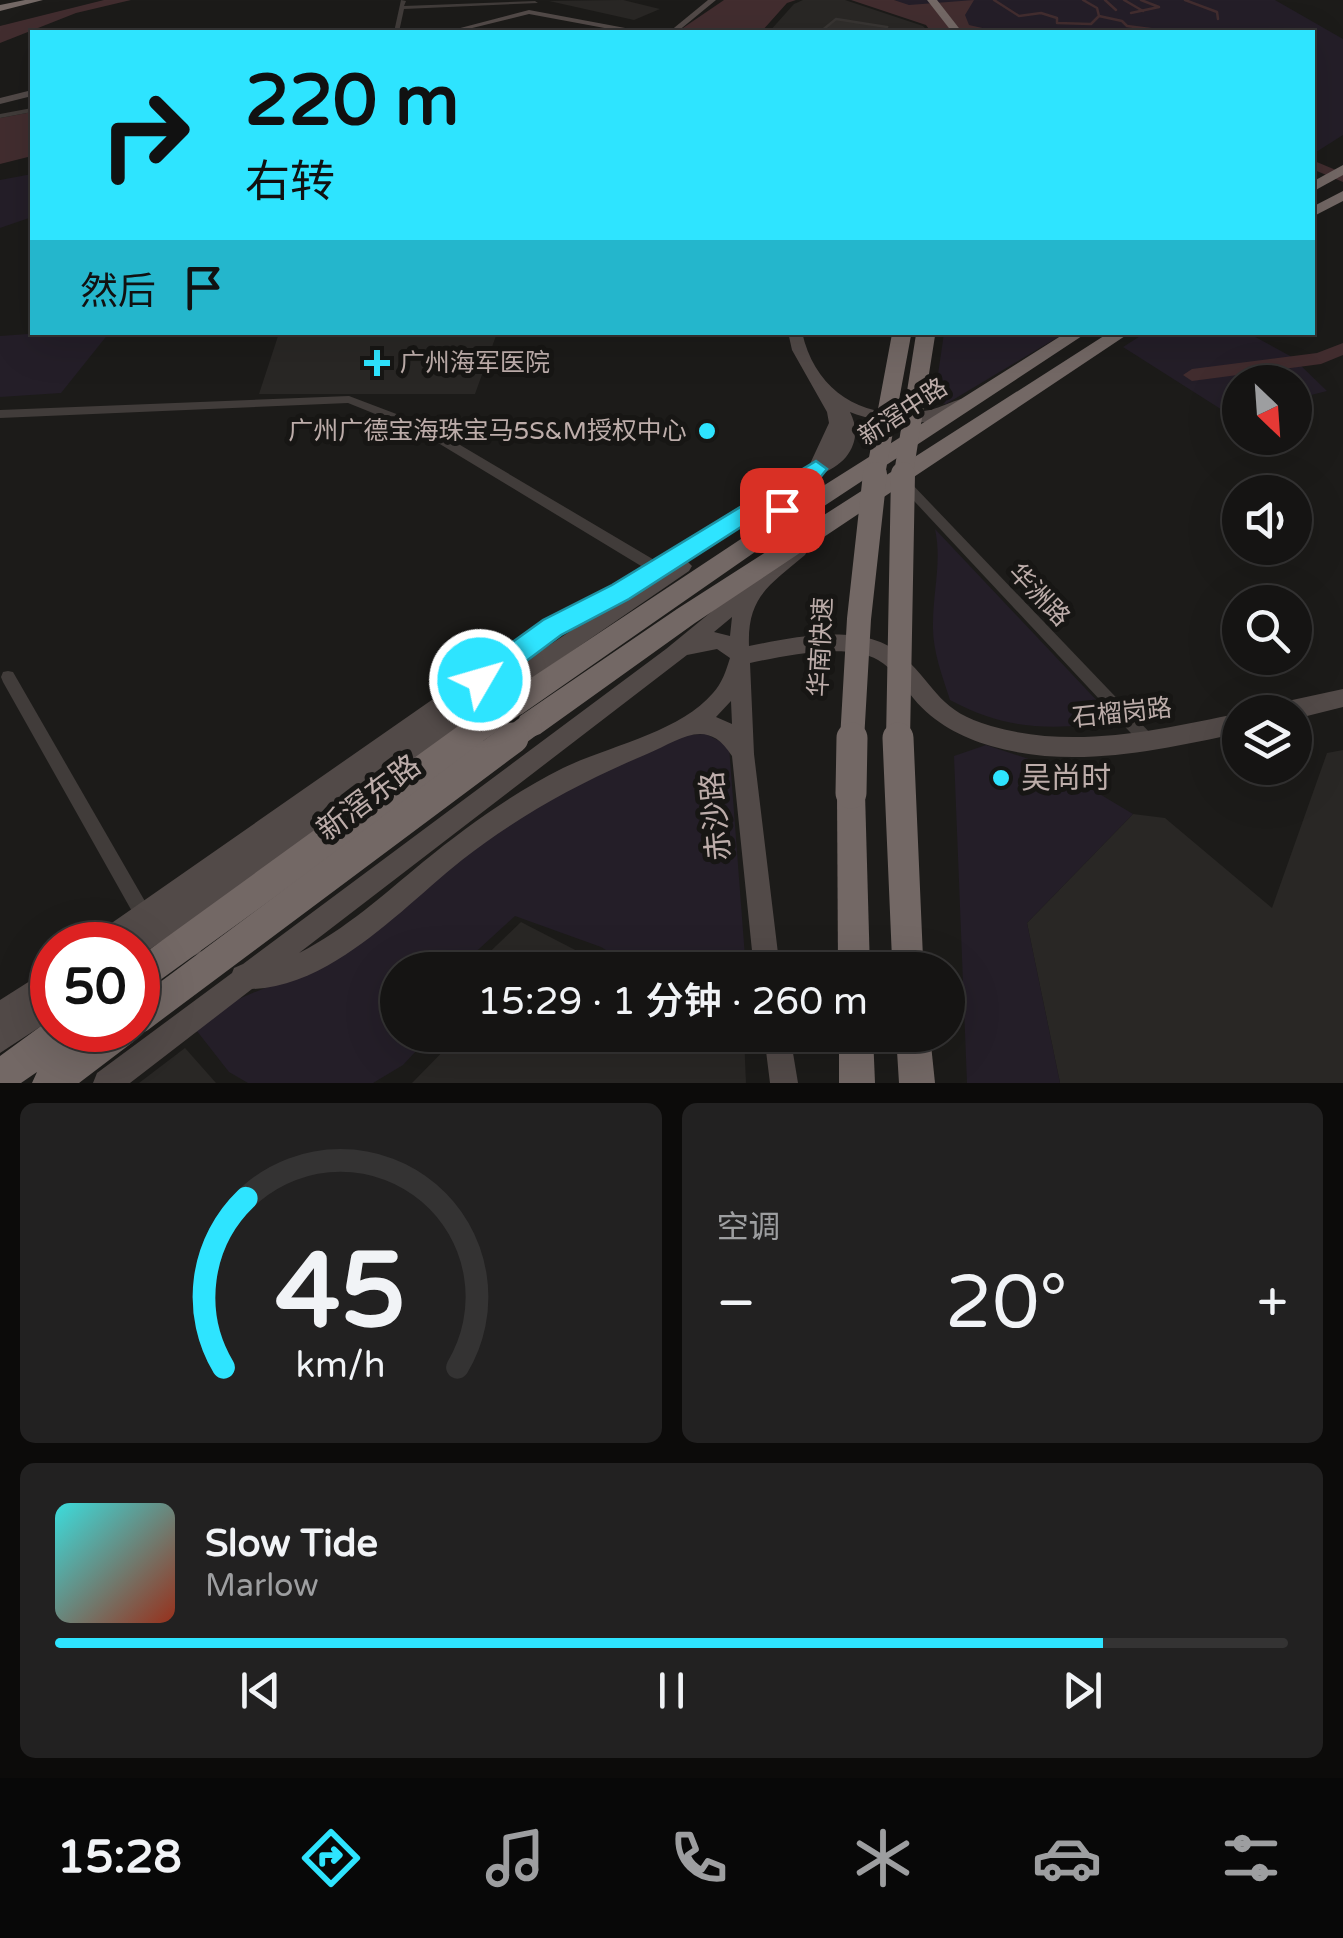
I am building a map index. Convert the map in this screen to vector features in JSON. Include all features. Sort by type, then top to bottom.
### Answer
[{"type":"highway","points":[[0,7],[23,0]]},
{"type":"highway","points":[[0,7],[38,0]]},
{"type":"highway","points":[[919,0],[942,30]]},
{"type":"highway","points":[[932,0],[956,30]]},
{"type":"highway","points":[[1315,186],[1343,169]]},
{"type":"highway","points":[[1315,212],[1343,195]]},
{"type":"highway","name":"华南快速","points":[[854,952],[851,794],[861,570],[878,442],[901,335]]},
{"type":"highway","points":[[907,952],[897,716],[899,570],[904,464],[926,335]]},
{"type":"highway","name":"新滘中路","points":[[757,538],[1075,335]]},
{"type":"highway","points":[[900,478],[1118,335]]},
{"type":"highway","points":[[683,566],[757,538],[811,475]]},
{"type":"highway","name":"新滘东路","points":[[160,962],[522,715],[900,478]]},
{"type":"highway","name":"新滘东路","points":[[160,1001],[522,715],[757,538]]},
{"type":"highway","points":[[0,1077],[35,1052]]},
{"type":"highway","points":[[50,1083],[92,1052]]},
{"type":"highway","points":[[856,1052],[857,1083]]},
{"type":"highway","points":[[914,1052],[917,1083]]},
{"type":"main road","points":[[675,30],[712,0]]},
{"type":"main road","points":[[457,30],[529,12],[625,30]]},
{"type":"main road","points":[[0,100],[30,93]]},
{"type":"main road","points":[[153,920],[543,633],[601,604],[835,458],[844,448],[849,426],[844,412],[822,388],[799,350],[796,335]]},
{"type":"main road","points":[[822,388],[850,407],[900,418],[951,410],[979,396]]},
{"type":"main road","points":[[160,1042],[673,655],[831,522]]},
{"type":"main road","points":[[149,922],[250,863],[683,566]]},
{"type":"main road","name":"赤沙路","points":[[758,587],[739,622],[743,754],[765,952]]},
{"type":"main road","points":[[153,920],[244,977],[267,978],[311,961],[350,936],[514,808],[612,756],[689,723],[724,696],[742,656],[724,640],[711,639],[673,655]]},
{"type":"main road","name":"石榴岗路","points":[[742,656],[827,644],[890,656],[914,688],[939,711],[988,734],[1034,744],[1089,749],[1222,726]]},
{"type":"main road","points":[[1312,705],[1343,698]]},
{"type":"main road","points":[[689,723],[725,729],[743,754]]},
{"type":"main road","points":[[250,863],[236,890],[230,918],[241,944],[271,945],[314,925]]},
{"type":"main road","points":[[160,952],[168,952],[186,967],[185,998],[160,1042]]},
{"type":"main road","points":[[0,1016],[30,995]]},
{"type":"main road","points":[[0,1040],[30,1019]]},
{"type":"main road","points":[[106,1083],[147,1052]]},
{"type":"main road","points":[[779,1052],[784,1083]]},
{"type":"street","points":[[396,30],[402,4],[538,1]]},
{"type":"street","points":[[529,12],[538,1]]},
{"type":"street","points":[[0,116],[30,110]]},
{"type":"street","points":[[0,414],[349,398],[424,429],[656,568]]},
{"type":"street","name":"华洲路","points":[[900,478],[1148,741]]},
{"type":"street","points":[[8,677],[153,920]]},
{"type":"shaded area","points":[[104,0],[131,0],[76,13],[0,43],[0,26]]},
{"type":"shaded area","points":[[623,0],[660,9],[634,20],[549,1]]},
{"type":"shaded area","points":[[724,0],[796,0],[787,3],[763,30],[680,30]]},
{"type":"shaded area","points":[[803,0],[845,0],[927,30],[771,30],[794,4]]},
{"type":"shaded area","points":[[851,0],[894,0],[909,5],[974,0],[965,15],[969,25],[991,30],[930,30],[926,25]]},
{"type":"shaded area","points":[[894,0],[1275,0],[1343,39],[1343,135],[1315,153],[1315,30],[971,30]]},
{"type":"shaded area","points":[[30,112],[30,156],[0,164],[0,118]]},
{"type":"shaded area","points":[[30,174],[30,218],[0,228],[0,180]]},
{"type":"shaded area","points":[[107,335],[61,393],[0,397],[0,336]]},
{"type":"shaded area","name":"广州海军医院","points":[[278,335],[496,335],[475,394],[259,394]]},
{"type":"shaded area","points":[[944,335],[1062,335],[946,404],[938,403],[935,395]]},
{"type":"shaded area","points":[[1142,335],[1252,335],[1300,365],[1222,365],[1222,410],[1123,347]]},
{"type":"shaded area","points":[[1312,376],[1327,391],[1312,395]]},
{"type":"shaded area","points":[[935,529],[1118,723],[1032,726],[993,718],[950,700],[933,633]]},
{"type":"shaded area","points":[[706,734],[729,746],[745,952],[609,952],[515,916],[476,952],[380,952],[380,1052],[415,1052],[403,1065],[373,1083],[248,1083],[229,1072],[193,1026],[226,1005],[342,954],[465,852],[544,801],[686,735]]},
{"type":"shaded area","points":[[986,745],[1056,768],[1133,814],[1027,923],[1060,1083],[967,1083],[965,952],[962,952],[954,756]]},
{"type":"shaded area","points":[[1343,750],[1343,1083],[1060,1083],[1027,923],[1133,814],[1165,818],[1272,908],[1327,753]]},
{"type":"shaded area","points":[[521,922],[579,952],[490,952]]},
{"type":"shaded area","points":[[185,1048],[216,1083],[139,1083]]},
{"type":"shaded area","points":[[442,1052],[745,1052],[746,1083],[412,1083]]},
{"type":"building","points":[[836,19],[887,27],[886,30],[822,30]]},
{"type":"waterway","points":[[994,0],[1019,16],[1041,13],[1057,18],[1057,23],[1091,24],[1099,16]]},
{"type":"waterway","points":[[1083,0],[1097,8],[1099,16]]},
{"type":"waterway","points":[[1105,0],[1116,10]]},
{"type":"waterway","points":[[1124,0],[1142,11]]},
{"type":"waterway","points":[[1141,0],[1159,7],[1142,11]]},
{"type":"waterway","points":[[1185,0],[1217,12],[1218,19]]},
{"type":"waterway","points":[[1131,13],[1142,11]]},
{"type":"waterway","points":[[1099,16],[1122,21],[1127,26],[1158,30]]},
{"type":"waterway","points":[[1315,165],[1343,178]]},
{"type":"waterway","points":[[1192,375],[1321,358],[1343,348]]},
{"type":"place","name":"广州海军医院","points":[[377,363]]},
{"type":"place","name":"广州广德宝海珠宝马5S&M授权中心","points":[[707,431]]},
{"type":"place","name":"吴尚时","points":[[1001,778]]},
{"type":"route","points":[[480,680],[552,627],[620,592],[816,469],[782,510]]}]
